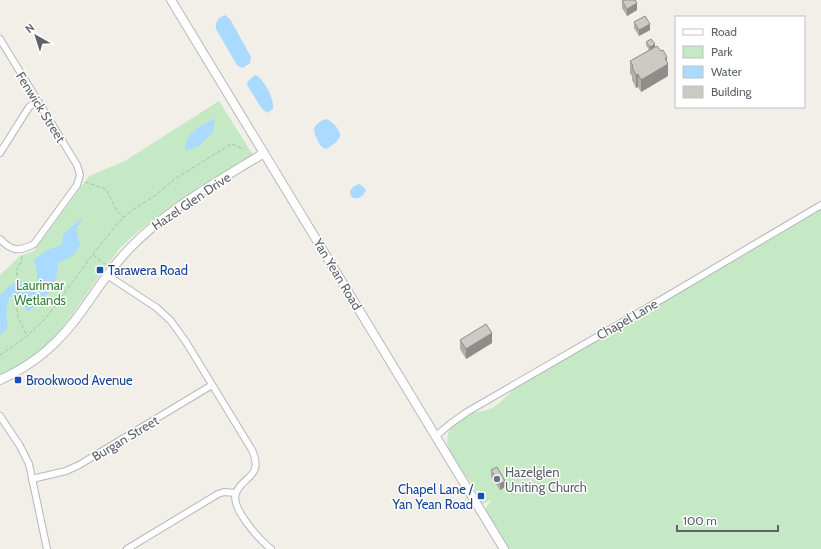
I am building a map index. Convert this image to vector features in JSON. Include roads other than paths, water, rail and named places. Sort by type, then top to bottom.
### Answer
[{"type":"main road","name":"Yan Yean Road","points":[[171,0],[504,549]]},
{"type":"main road","name":"Hazel Glen Drive","points":[[0,380],[34,361],[56,341],[75,320],[109,272],[131,247],[165,216],[264,153]]},
{"type":"main road","name":"Hazel Glen Drive","points":[[0,384],[10,375]]},
{"type":"street","name":"Fenwick Street","points":[[0,39],[77,165],[79,178],[77,185],[34,244],[25,249],[15,250],[6,246],[0,239]]},
{"type":"street","points":[[0,153],[29,107],[37,101]]},
{"type":"street","name":"Chapel Lane","points":[[436,436],[468,412],[821,205]]},
{"type":"street","points":[[109,272],[171,321],[186,342],[252,450],[255,458],[255,468],[249,478],[240,486],[236,493],[236,501],[244,517],[257,536],[271,549]]},
{"type":"street","name":"Burgan Street","points":[[32,479],[66,471],[79,465],[212,385]]},
{"type":"street","points":[[0,416],[9,428],[25,456],[32,479],[47,549]]},
{"type":"street","points":[[128,549],[218,494],[224,492],[236,493]]},
{"type":"water","points":[[225,15],[230,19],[251,57],[250,63],[243,68],[237,65],[216,29],[218,20],[220,17]]},
{"type":"water","points":[[255,75],[265,84],[272,100],[273,109],[267,113],[262,109],[247,85],[248,81]]},
{"type":"water","points":[[215,118],[213,132],[199,146],[185,151],[186,144],[191,134],[199,127]]},
{"type":"water","points":[[326,119],[335,126],[340,133],[340,136],[336,142],[326,149],[321,146],[315,135],[314,129],[319,122]]},
{"type":"water","points":[[358,184],[366,190],[365,192],[358,198],[351,197],[350,191]]},
{"type":"water","points":[[83,217],[76,229],[80,244],[73,256],[58,263],[56,279],[53,286],[28,312],[18,295],[9,297],[6,312],[8,328],[0,335],[0,295],[11,285],[25,280],[27,281],[31,290],[34,290],[37,283],[37,272],[34,260],[47,250],[62,245],[63,234]]},
{"type":"place","name":"Tarawera Road","points":[[100,270]]},
{"type":"place","name":"Brookwood Avenue","points":[[18,380]]},
{"type":"place","name":"Hazelglen Uniting Church","points":[[497,479]]},
{"type":"place","name":"Chapel Lane / Yan Yean Road","points":[[481,496]]},
{"type":"park label","name":"Laurimar Wetlands","points":[[40,292]]}]
